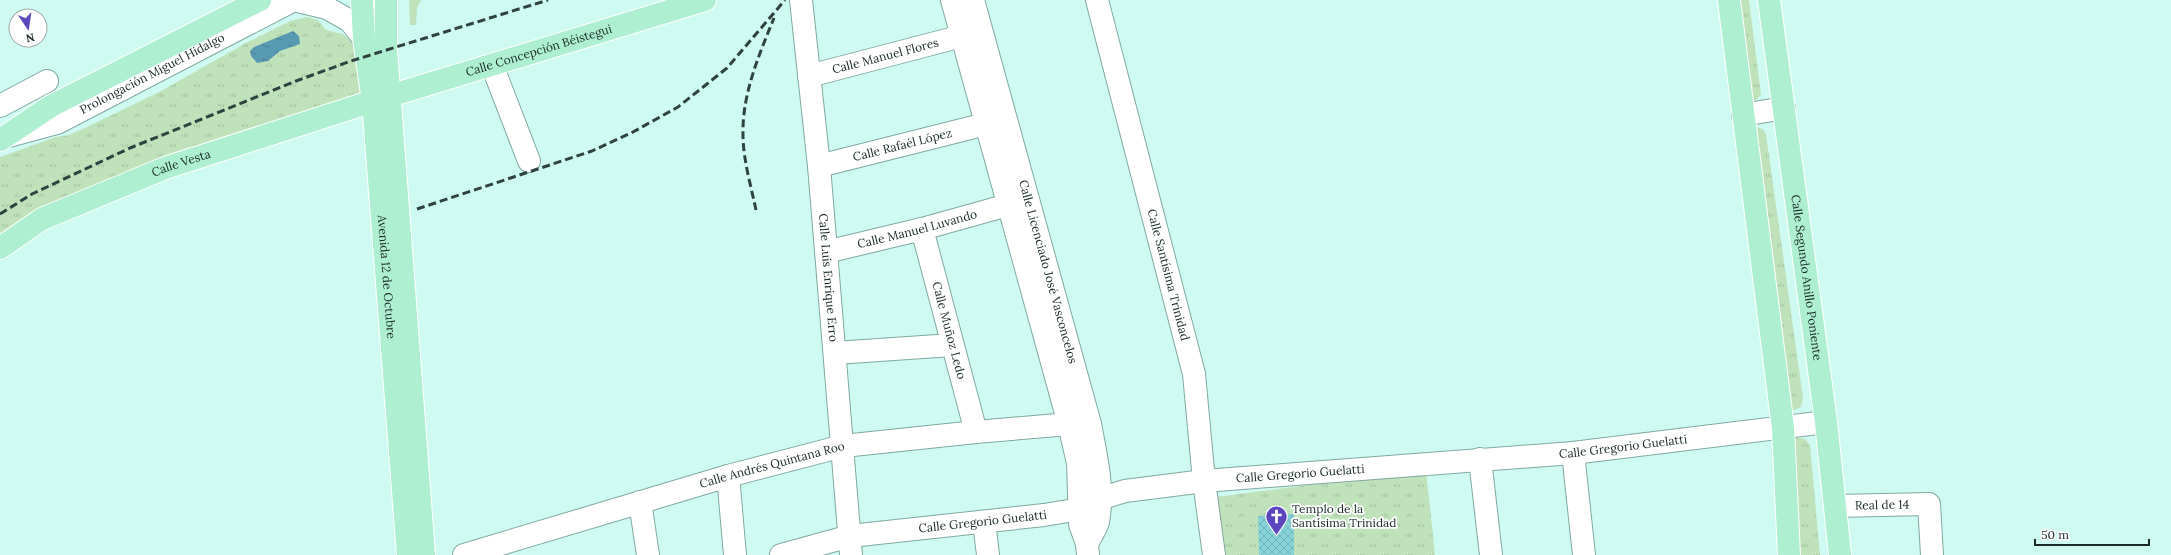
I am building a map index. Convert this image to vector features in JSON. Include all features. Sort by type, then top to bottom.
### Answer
[{"type":"main road","name":"Prolongación Miguel Hidalgo","points":[[3,138],[51,106],[260,0]]},
{"type":"main road","name":"Avenida 12 de Octubre","points":[[362,0],[364,39],[382,99],[424,555]]},
{"type":"main road","name":"Avenida 12 de Octubre","points":[[386,0],[385,23],[388,68],[382,99],[408,555]]},
{"type":"main road","name":"Calle Concepción Béistegui","points":[[382,99],[705,0]]},
{"type":"main road","points":[[1729,0],[1783,428],[1790,555]]},
{"type":"main road","name":"Calle Segundo Anillo Poniente","points":[[1769,0],[1826,422],[1840,555]]},
{"type":"main road","name":"Calle Vesta","points":[[0,248],[42,219],[164,168],[382,99]]},
{"type":"street","name":"Prolongación Miguel Hidalgo","points":[[3,138],[57,123],[294,0]]},
{"type":"street","points":[[294,0],[327,8],[339,14],[350,21],[364,39]]},
{"type":"street","name":"Calle Luis Enrique Erro","points":[[801,0],[819,166],[850,546]]},
{"type":"street","name":"Calle Licenciado José Vasconcelos","points":[[952,0],[1008,205],[1079,424],[1097,458],[1099,499],[1098,523],[1087,550]]},
{"type":"street","name":"Calle Licenciado José Vasconcelos","points":[[973,0],[1079,424],[1078,463],[1080,524],[1087,550]]},
{"type":"street","name":"Calle Santísima Trinidad","points":[[1097,0],[1194,374],[1204,481],[1214,555]]},
{"type":"street","name":"Calle Manuel Flores","points":[[809,76],[962,36]]},
{"type":"street","points":[[492,65],[529,161]]},
{"type":"street","points":[[388,68],[401,82],[420,87]]},
{"type":"street","points":[[0,106],[47,81]]},
{"type":"street","points":[[1743,114],[1784,108]]},
{"type":"street","name":"Calle Rafaél López","points":[[819,166],[986,124]]},
{"type":"street","name":"Calle Manuel Luvando","points":[[826,252],[922,229],[1008,205]]},
{"type":"street","name":"Calle Muñoz Ledo","points":[[922,229],[976,432]]},
{"type":"street","points":[[835,353],[952,345]]},
{"type":"street","name":"Calle Gregorio Guelatti","points":[[781,555],[850,546],[984,522],[1080,509],[1099,499],[1125,491],[1204,481],[1573,453],[1826,422]]},
{"type":"street","name":"Calle Andrés Quintana Roo","points":[[464,555],[728,476],[843,446],[976,432],[1079,424]]},
{"type":"street","points":[[1573,453],[1584,555]]},
{"type":"street","points":[[1480,459],[1491,555]]},
{"type":"street","points":[[728,476],[735,555]]},
{"type":"street","points":[[640,502],[648,555]]},
{"type":"street","name":"Real de 14","points":[[1835,506],[1929,504],[1932,555]]},
{"type":"street","points":[[984,522],[988,555]]},
{"type":"green space","points":[[409,0],[421,0],[417,8],[416,25],[410,25]]},
{"type":"green space","points":[[1731,0],[1749,0],[1761,95],[1756,100],[1749,101]]},
{"type":"green space","points":[[307,17],[318,20],[326,30],[343,34],[356,45],[362,93],[120,176],[0,238],[0,157],[56,137],[69,135],[89,126],[161,91],[244,44],[290,21]]},
{"type":"green space","points":[[1756,127],[1763,129],[1766,134],[1803,398],[1801,407],[1793,411],[1787,407],[1750,130]]},
{"type":"green space","points":[[1794,437],[1805,439],[1810,445],[1820,555],[1797,555]]},
{"type":"green space","points":[[1426,470],[1435,555],[1224,555],[1216,497]]},
{"type":"water","points":[[293,31],[299,36],[300,44],[280,51],[268,61],[257,63],[251,56],[250,51],[254,47]]},
{"type":"building","name":"Templo de la Santísima Trinidad","points":[[1294,514],[1294,555],[1259,555],[1258,516]]},
{"type":"railway","points":[[0,214],[32,194],[130,148],[296,81],[351,61],[548,0]]},
{"type":"railway","points":[[417,209],[592,151],[633,132],[678,107],[727,68],[785,0]]},
{"type":"railway","points":[[756,210],[744,153],[743,120],[752,75],[774,18]]},
{"type":"place","name":"Templo de la Santísima Trinidad","points":[[1276,536]]}]
